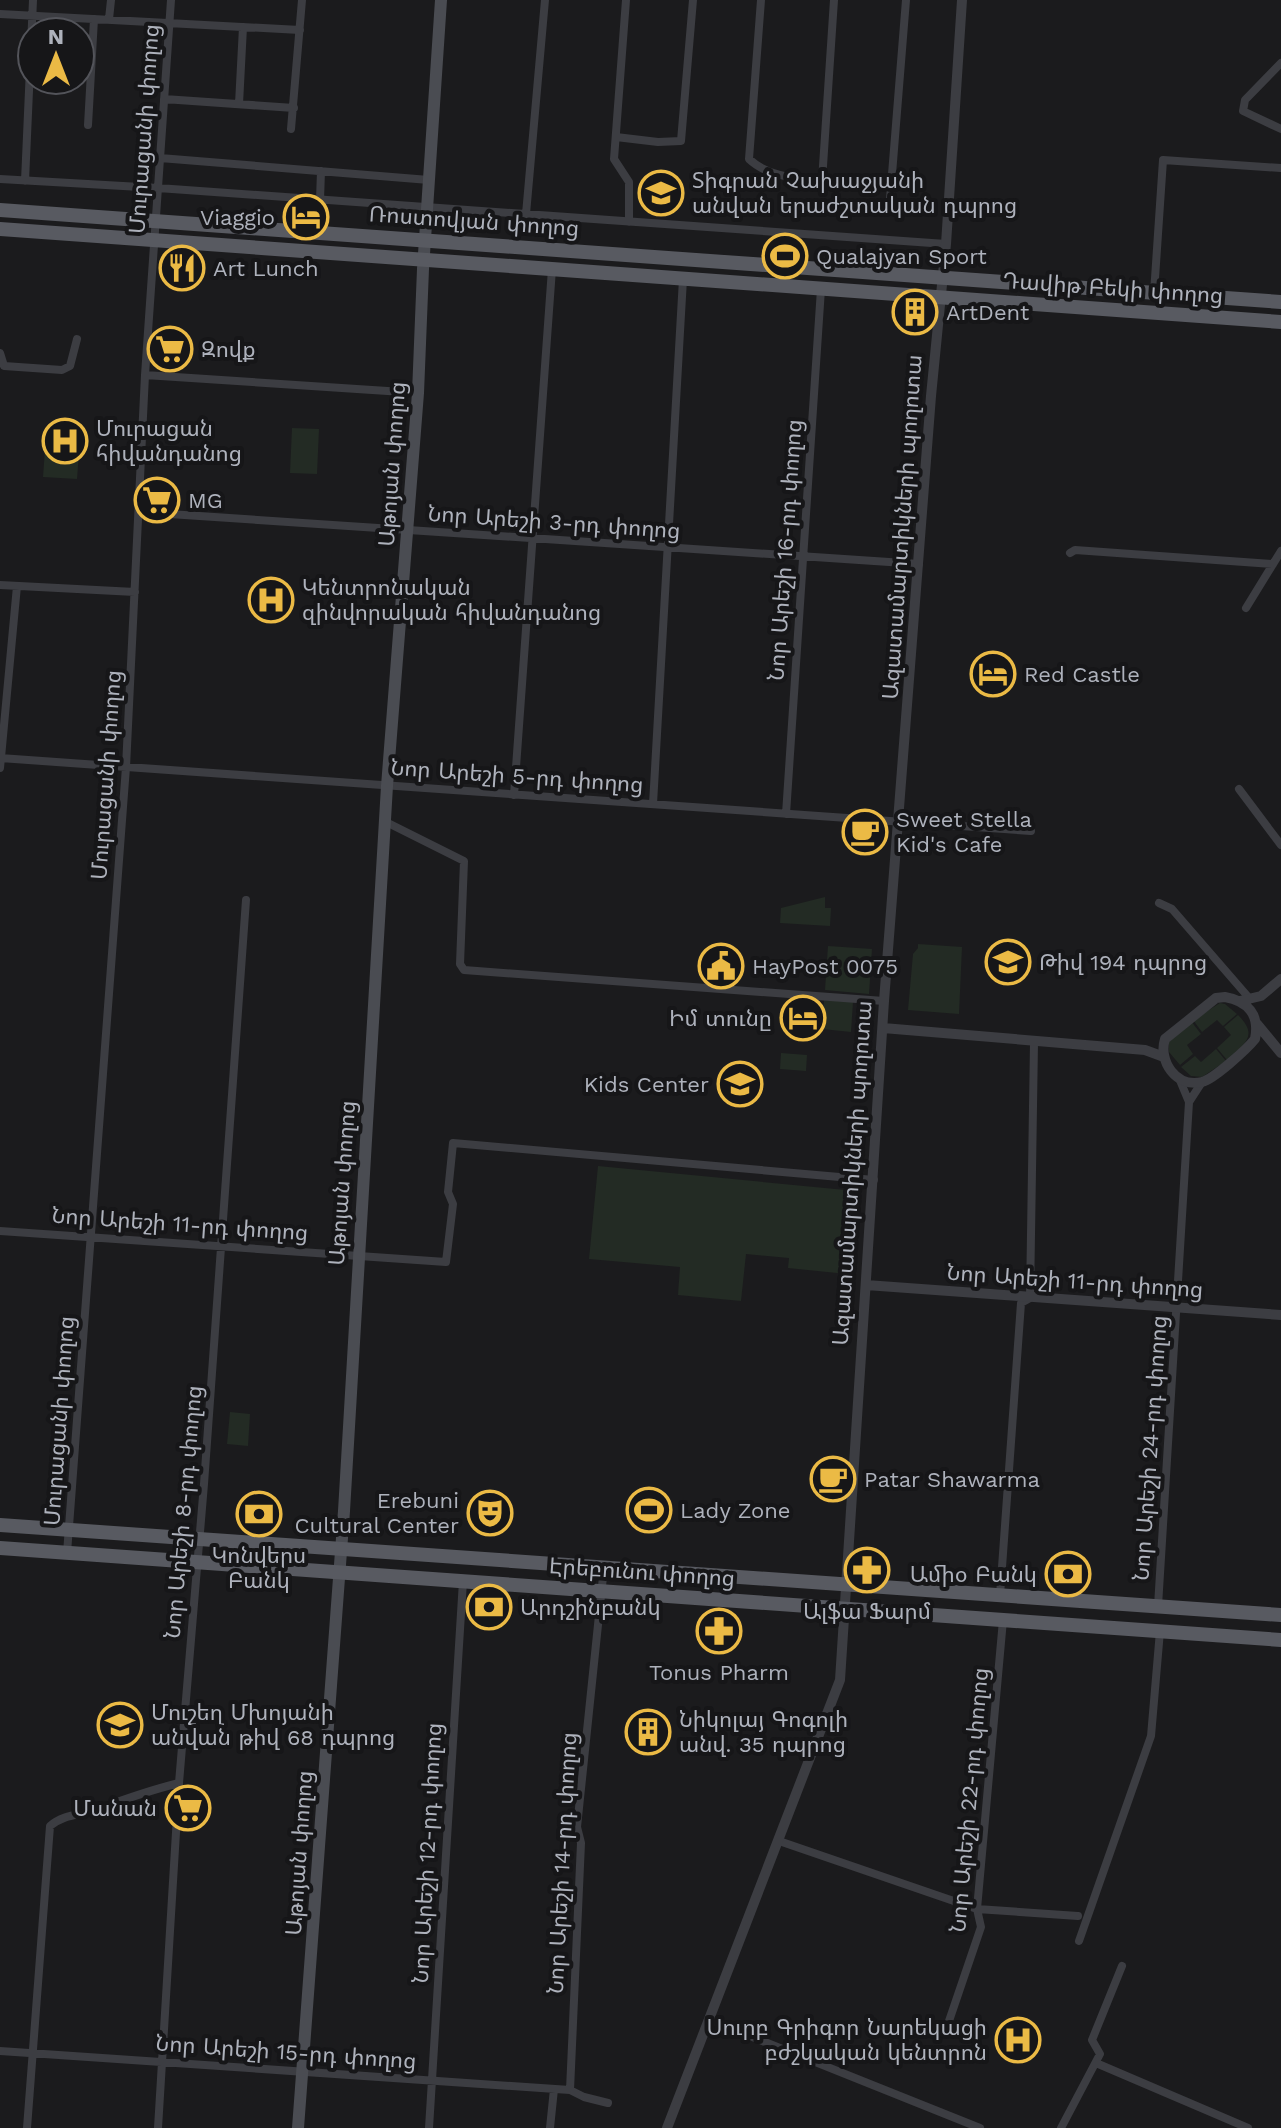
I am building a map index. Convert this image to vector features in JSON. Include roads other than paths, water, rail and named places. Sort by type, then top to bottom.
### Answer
[{"type":"main road","name":"Աթոյան փողոց","points":[[298,2128],[341,1549],[387,786],[418,393],[441,0]]},
{"type":"main road","name":"Ռոստովյան փողոց","points":[[0,210],[944,277]]},
{"type":"main road","name":"Ռոստովյան փողոց","points":[[0,229],[942,296]]},
{"type":"main road","name":"Դավիթ Բեկի փողոց","points":[[944,277],[1281,302]]},
{"type":"main road","name":"Դավիթ Բեկի փողոց","points":[[942,296],[1281,322]]},
{"type":"main road","name":"Էրեբունու փողոց","points":[[0,1525],[1281,1615]]},
{"type":"main road","name":"Էրեբունու փողոց","points":[[0,1548],[1281,1640]]},
{"type":"street","points":[[0,14],[32,16],[33,0]]},
{"type":"street","points":[[109,19],[111,0]]},
{"type":"street","name":"Մուրացանի փողոց","points":[[67,1553],[126,767],[145,375],[171,0]]},
{"type":"street","points":[[291,129],[302,0]]},
{"type":"street","points":[[526,214],[545,0]]},
{"type":"street","points":[[626,0],[614,159],[626,174],[631,191],[629,222]]},
{"type":"street","points":[[616,137],[658,142],[681,141],[693,0]]},
{"type":"street","points":[[761,0],[749,159],[763,170],[822,181],[834,0]]},
{"type":"street","points":[[890,199],[906,0]]},
{"type":"street","name":"Ազատամարտիկների պողոտա","points":[[667,2128],[840,1680],[884,1001],[931,396],[944,277],[962,0]]},
{"type":"street","points":[[96,19],[300,30]]},
{"type":"street","points":[[239,104],[243,27]]},
{"type":"street","points":[[1281,63],[1245,100],[1243,111],[1281,129]]},
{"type":"street","points":[[25,181],[29,96]]},
{"type":"street","points":[[88,125],[90,96]]},
{"type":"street","points":[[164,99],[294,108]]},
{"type":"street","points":[[160,158],[429,180]]},
{"type":"street","points":[[1154,293],[1163,160],[1281,168]]},
{"type":"street","points":[[320,200],[321,171]]},
{"type":"street","points":[[0,179],[946,244]]},
{"type":"street","points":[[514,795],[552,269]]},
{"type":"street","points":[[653,804],[683,279]]},
{"type":"street","name":"Նոր Արեշի 16-րդ փողոց","points":[[786,814],[821,289]]},
{"type":"street","points":[[0,353],[4,366],[62,370],[70,366],[77,339]]},
{"type":"street","points":[[145,375],[418,393]]},
{"type":"street","name":"Նոր Արեշի 3-րդ փողոց","points":[[139,512],[919,564]]},
{"type":"street","points":[[1070,553],[1075,550],[1273,564]]},
{"type":"street","points":[[1246,608],[1281,551]]},
{"type":"street","points":[[0,585],[135,592]]},
{"type":"street","points":[[0,761],[17,586]]},
{"type":"street","name":"Նոր Արեշի 5-րդ փողոց","points":[[0,761],[126,767],[1031,831]]},
{"type":"street","points":[[1239,789],[1281,845]]},
{"type":"street","points":[[386,822],[464,861],[460,964],[464,970],[884,1001]]},
{"type":"street","name":"Նոր Արեշի 8-րդ փողոց","points":[[158,2128],[179,1783],[200,1539],[246,900]]},
{"type":"street","points":[[1159,903],[1172,909],[1250,999],[1255,1018],[1281,1053]]},
{"type":"street","points":[[1145,1050],[1165,1039],[1216,998],[1250,999],[1281,979]]},
{"type":"street","points":[[1250,999],[1255,1018],[1253,1042]]},
{"type":"street","points":[[883,1028],[1145,1050],[1164,1057]]},
{"type":"street","points":[[1165,1039],[1166,1065],[1179,1078],[1191,1083],[1202,1082],[1253,1042],[1271,1042]]},
{"type":"street","points":[[1000,1595],[1021,1303],[1030,1298],[1034,1043]]},
{"type":"street","name":"Նոր Արեշի 24-րդ փողոց","points":[[1158,1606],[1189,1102],[1179,1078]]},
{"type":"street","name":"Նոր Արեշի 24-րդ փողոց","points":[[1189,1102],[1202,1082]]},
{"type":"street","name":"Նոր Արեշի 11-րդ փողոց","points":[[0,1231],[446,1262],[453,1204],[448,1192],[453,1143],[874,1180]]},
{"type":"street","name":"Նոր Արեշի 11-րդ փողոց","points":[[866,1285],[1281,1315]]},
{"type":"street","name":"Նոր Արեշի 14-րդ փողոց","points":[[570,2090],[581,1843],[577,1827],[604,1567]]},
{"type":"street","name":"Նոր Արեշի 12-րդ փողոց","points":[[429,2128],[463,1581]]},
{"type":"street","name":"Նոր Արեշի 22-րդ փողոց","points":[[952,2027],[949,2021],[981,1927],[977,1909],[1003,1620]]},
{"type":"street","points":[[1079,1941],[1151,1736],[1160,1631]]},
{"type":"street","points":[[27,2128],[50,1826],[60,1818],[179,1783]]},
{"type":"street","points":[[779,1841],[977,1909],[1078,1916]]},
{"type":"street","points":[[1061,2128],[1101,2052],[1093,2047],[1092,2040],[1122,1966]]},
{"type":"street","points":[[710,2020],[958,2124],[980,2128]]},
{"type":"street","name":"Նոր Արեշի 15-րդ փողոց","points":[[0,2051],[570,2090],[608,2103]]},
{"type":"street","points":[[1096,2063],[1248,2128]]},
{"type":"street","points":[[550,2128],[554,2089]]},
{"type":"place","name":"Տիգրան Չախաջյանի անվան երաժշտական դպրոց","points":[[661,193]]},
{"type":"place","name":"Viaggio","points":[[306,217]]},
{"type":"place","name":"Qualajyan Sport","points":[[785,256]]},
{"type":"place","name":"Art Lunch","points":[[182,268]]},
{"type":"place","name":"ArtDent","points":[[915,312]]},
{"type":"place","name":"Զովք","points":[[170,349]]},
{"type":"place","name":"Մուրացան հիվանդանոց","points":[[65,441]]},
{"type":"place","name":"MG","points":[[157,500]]},
{"type":"place","name":"Կենտրոնական զինվորական հիվանդանոց","points":[[271,600]]},
{"type":"place","name":"Red Castle","points":[[993,674]]},
{"type":"place","name":"Sweet Stella Kid's Cafe","points":[[865,832]]},
{"type":"place","name":"Թիվ 194 դպրոց","points":[[1008,962]]},
{"type":"place","name":"HayPost 0075","points":[[721,966]]},
{"type":"place","name":"Իմ տունը","points":[[803,1018]]},
{"type":"place","name":"Kids Center","points":[[740,1084]]},
{"type":"place","name":"Patar Shawarma","points":[[833,1479]]},
{"type":"place","name":"Lady Zone","points":[[649,1510]]},
{"type":"place","name":"Erebuni Cultural Center","points":[[490,1513]]},
{"type":"place","name":"Կոնվերս Բանկ","points":[[259,1514]]},
{"type":"place","name":"Ալֆա Ֆարմ","points":[[867,1570]]},
{"type":"place","name":"Ամիօ Բանկ","points":[[1068,1574]]},
{"type":"place","name":"Արդշինբանկ","points":[[489,1607]]},
{"type":"place","name":"Tonus Pharm","points":[[719,1631]]},
{"type":"place","name":"Մուշեղ Մխոյանի անվան թիվ 68 դպրոց","points":[[120,1725]]},
{"type":"place","name":"Նիկոլայ Գոգոլի անվ. 35 դպրոց","points":[[648,1732]]},
{"type":"place","name":"Մանան","points":[[188,1808]]},
{"type":"place","name":"Սուրբ Գրիգոր Նարեկացի բժշկական կենտրոն","points":[[1018,2040]]}]
